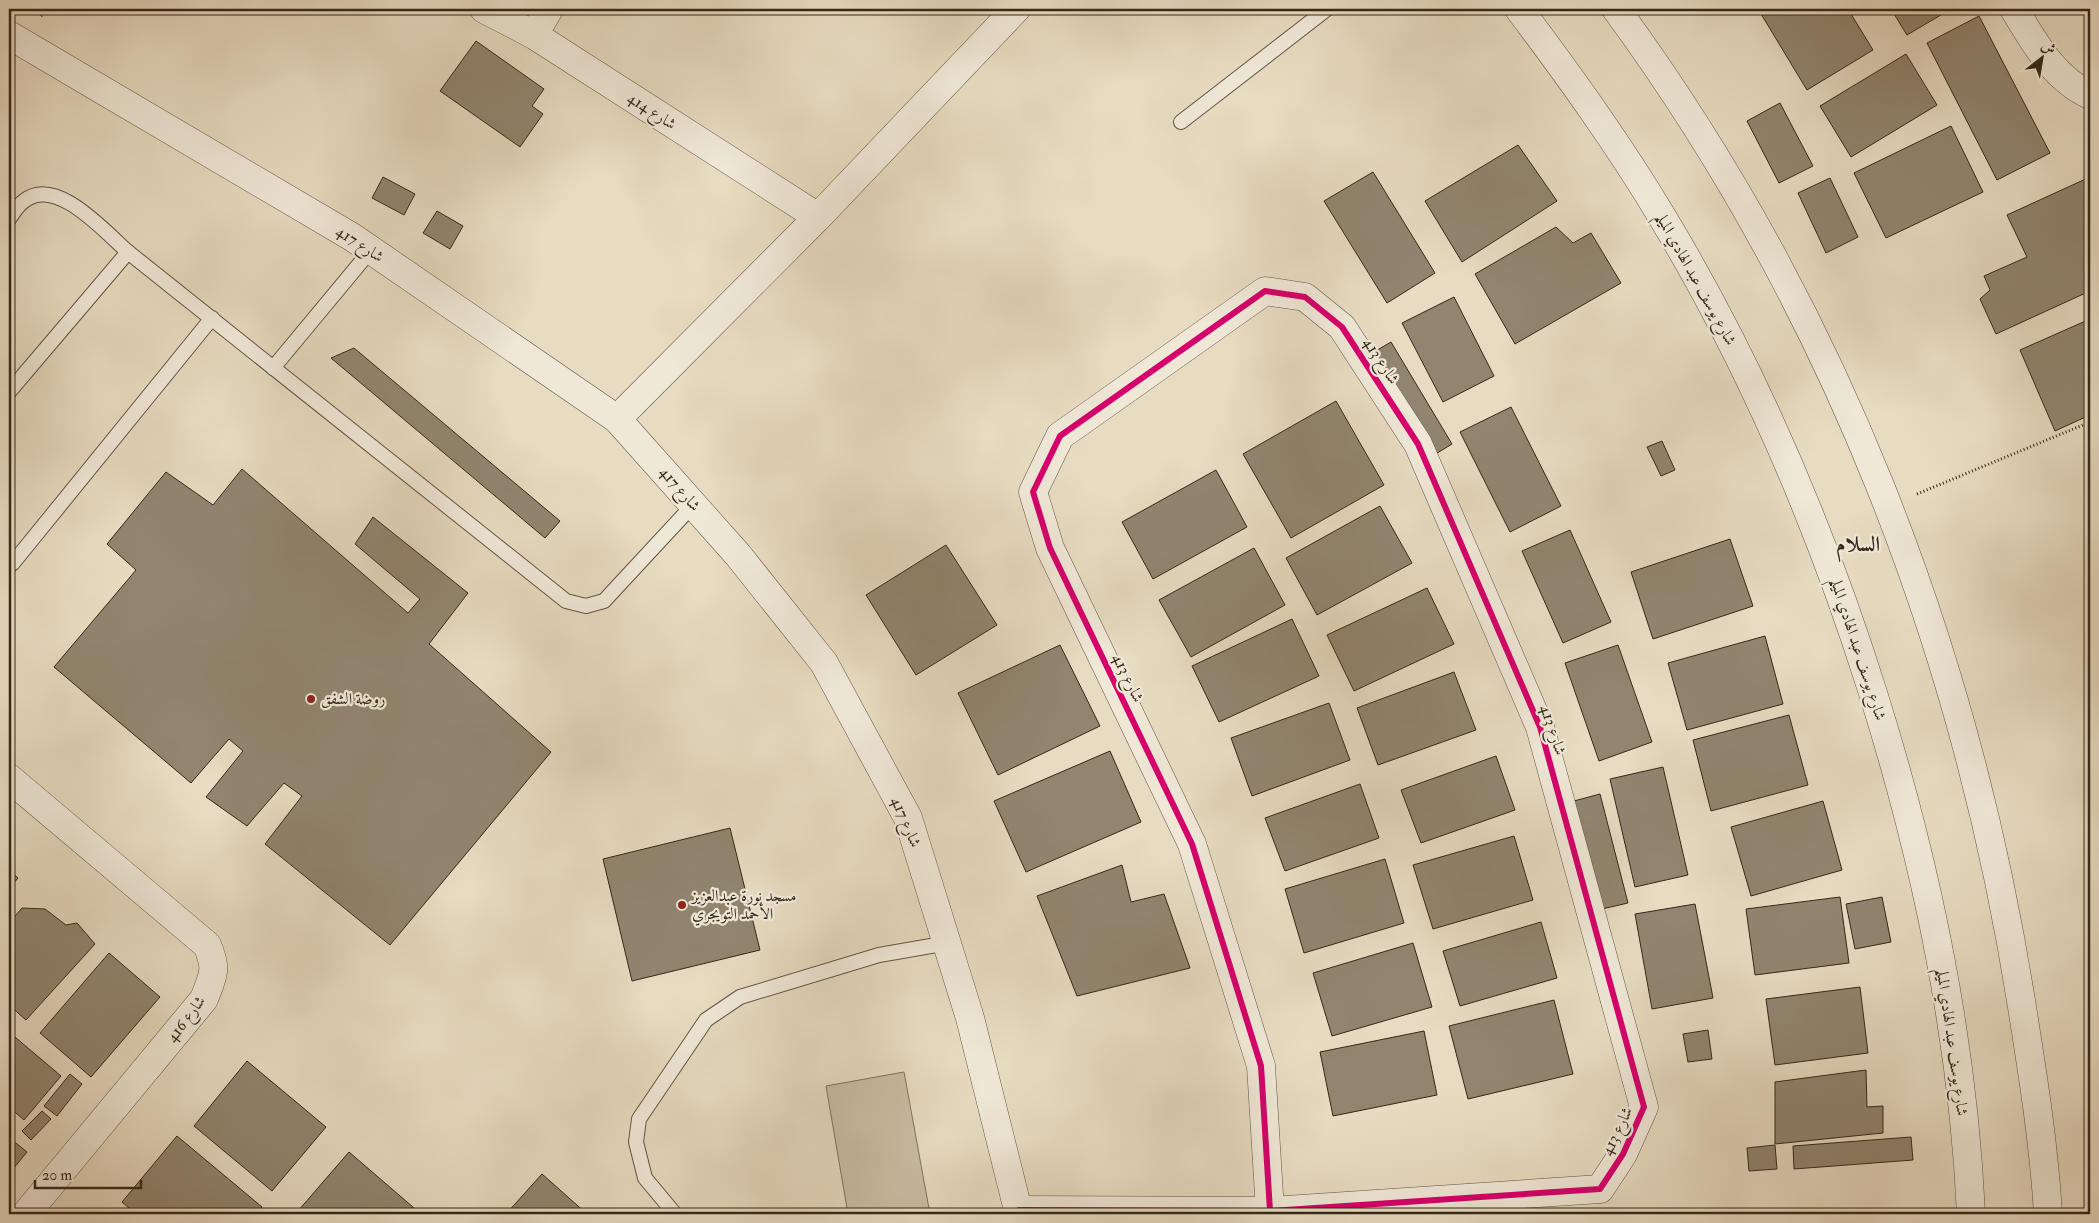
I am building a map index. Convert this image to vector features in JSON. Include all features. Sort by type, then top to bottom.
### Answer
[{"type":"street","name":"شارع 414","points":[[484,9],[534,35],[818,217]]},
{"type":"street","points":[[534,35],[549,9]]},
{"type":"street","points":[[617,419],[818,217],[1016,9]]},
{"type":"street","name":"شارع يوسف عبد الهادي الميلم","points":[[1519,9],[1611,137],[1664,219],[1707,296],[1758,395],[1827,557],[1891,750],[1919,859],[1942,968],[1960,1078],[1971,1214]]},
{"type":"street","points":[[1616,9],[1691,119],[1748,214],[1801,311],[1838,386],[1889,506],[1934,632],[1960,717],[1984,814],[2014,961],[2038,1107],[2048,1214]]},
{"type":"street","points":[[2014,9],[2036,45],[2058,72],[2071,86],[2090,95]]},
{"type":"street","name":"شارع 417","points":[[9,35],[371,250],[617,419],[738,555],[824,663],[908,818],[970,1018],[1019,1212]]},
{"type":"street","name":"شارع 413","points":[[1019,1212],[1270,1211],[1600,1189],[1624,1154],[1644,1107],[1540,727],[1418,444],[1342,327],[1305,297],[1265,292],[1060,436],[1033,492],[1050,548],[1192,844],[1261,1066],[1270,1211]]},
{"type":"street","name":"شارع 416","points":[[9,778],[207,945],[214,962],[212,976],[204,999],[26,1214]]},
{"type":"lane","points":[[1181,122],[1327,9]]},
{"type":"lane","points":[[9,219],[24,200],[40,194],[58,196],[70,202],[128,252],[566,601],[586,606],[604,601],[694,505]]},
{"type":"lane","points":[[273,368],[371,250]]},
{"type":"lane","points":[[9,392],[128,252]]},
{"type":"lane","points":[[9,566],[212,318]]},
{"type":"lane","points":[[675,1214],[644,1178],[636,1142],[639,1119],[706,1020],[740,997],[879,955],[948,943]]},
{"type":"path","points":[[1889,506],[2090,422]]},
{"type":"shaded area","points":[[904,1072],[930,1214],[848,1214],[826,1086]]},
{"type":"building","points":[[1758,9],[1848,9],[1873,50],[1807,90]]},
{"type":"building","points":[[1891,9],[1951,9],[1907,35]]},
{"type":"building","points":[[1979,16],[2050,153],[1997,180],[1927,43]]},
{"type":"building","points":[[476,41],[544,89],[532,106],[543,114],[520,147],[440,91]]},
{"type":"building","points":[[1906,54],[1937,105],[1851,157],[1820,106]]},
{"type":"building","points":[[1780,103],[1813,166],[1779,183],[1747,121]]},
{"type":"building","points":[[1951,126],[1983,192],[1886,238],[1854,173]]},
{"type":"building","points":[[1518,145],[1557,201],[1462,262],[1425,201]]},
{"type":"building","points":[[1373,172],[1435,273],[1387,303],[1324,201]]},
{"type":"building","points":[[383,177],[415,194],[404,215],[372,198]]},
{"type":"building","points":[[2090,177],[2090,291],[1996,334],[1980,299],[1990,290],[1984,276],[2027,257],[2007,215]]},
{"type":"building","points":[[1830,178],[1858,237],[1826,253],[1798,193]]},
{"type":"building","points":[[437,211],[463,226],[450,249],[423,233]]},
{"type":"building","points":[[1556,227],[1573,243],[1591,233],[1621,283],[1515,344],[1475,274]]},
{"type":"building","points":[[1454,297],[1494,376],[1443,402],[1402,323]]},
{"type":"building","points":[[2090,319],[2090,415],[2055,431],[2020,350]]},
{"type":"building","points":[[1391,342],[1452,444],[1434,455],[1374,352]]},
{"type":"building","points":[[354,348],[560,521],[545,538],[331,358]]},
{"type":"building","points":[[1336,401],[1384,485],[1291,538],[1243,454]]},
{"type":"building","points":[[1511,407],[1561,506],[1510,532],[1460,432]]},
{"type":"building","points":[[1662,441],[1675,470],[1661,476],[1647,447]]},
{"type":"building","name":"روضة الشفق","points":[[242,469],[408,613],[420,599],[355,544],[373,517],[468,593],[429,644],[551,752],[390,945],[265,844],[302,796],[284,783],[247,826],[206,797],[243,751],[229,739],[191,783],[54,667],[136,570],[107,544],[166,472],[213,505]]},
{"type":"building","points":[[1216,470],[1247,527],[1153,579],[1122,522]]},
{"type":"building","points":[[1380,506],[1412,563],[1317,615],[1286,558]]},
{"type":"building","points":[[1570,530],[1611,622],[1563,643],[1522,551]]},
{"type":"building","points":[[1730,539],[1753,606],[1653,639],[1631,572]]},
{"type":"building","points":[[946,545],[997,625],[916,675],[866,595]]},
{"type":"building","points":[[1254,548],[1285,605],[1191,657],[1159,600]]},
{"type":"building","points":[[1427,588],[1454,644],[1354,691],[1327,635]]},
{"type":"building","points":[[1292,619],[1319,676],[1219,722],[1192,666]]},
{"type":"building","points":[[1765,636],[1783,704],[1687,730],[1668,663]]},
{"type":"building","points":[[1060,645],[1100,726],[998,775],[958,693]]},
{"type":"building","points":[[1618,645],[1652,742],[1599,761],[1565,663]]},
{"type":"building","points":[[1454,672],[1476,730],[1378,765],[1357,708]]},
{"type":"building","points":[[1329,703],[1350,760],[1252,796],[1231,738]]},
{"type":"building","points":[[1789,715],[1808,785],[1711,811],[1693,740]]},
{"type":"building","points":[[1110,751],[1141,822],[1026,872],[994,801]]},
{"type":"building","points":[[1496,756],[1515,810],[1421,843],[1401,790]]},
{"type":"building","points":[[1663,767],[1688,875],[1635,887],[1610,779]]},
{"type":"building","points":[[1360,784],[1379,838],[1285,871],[1265,818]]},
{"type":"building","points":[[1600,794],[1628,903],[1602,909],[1574,801]]},
{"type":"building","points":[[1823,801],[1842,870],[1751,896],[1731,827]]},
{"type":"building","name":"مسجد نورة عبدالعزيز الأحمد التويجري","points":[[730,828],[760,950],[632,981],[603,859]]},
{"type":"building","points":[[1514,836],[1533,900],[1433,929],[1413,865]]},
{"type":"building","points":[[1385,859],[1404,923],[1304,953],[1285,889]]},
{"type":"building","points":[[1122,865],[1131,902],[1164,894],[1190,968],[1077,996],[1037,896]]},
{"type":"building","points":[[9,870],[18,878],[9,889]]},
{"type":"building","points":[[1840,897],[1849,963],[1755,975],[1746,909]]},
{"type":"building","points":[[1882,897],[1891,942],[1855,949],[1846,904]]},
{"type":"building","points":[[1695,904],[1713,998],[1652,1009],[1635,914]]},
{"type":"building","points":[[22,908],[45,909],[66,925],[77,923],[95,944],[26,1020],[9,1005],[9,923]]},
{"type":"building","points":[[1541,922],[1557,978],[1460,1006],[1443,951]]},
{"type":"building","points":[[1413,943],[1432,1007],[1332,1036],[1313,973]]},
{"type":"building","points":[[109,953],[160,997],[91,1077],[40,1033]]},
{"type":"building","points":[[1860,987],[1868,1053],[1775,1065],[1766,999]]},
{"type":"building","points":[[1554,1000],[1573,1074],[1468,1099],[1449,1026]]},
{"type":"building","points":[[1708,1030],[1712,1059],[1688,1062],[1683,1034]]},
{"type":"building","points":[[1424,1031],[1437,1095],[1333,1116],[1320,1052]]},
{"type":"building","points":[[9,1032],[61,1076],[24,1120],[9,1107]]},
{"type":"building","points":[[247,1061],[326,1127],[272,1191],[194,1126]]},
{"type":"building","points":[[1866,1070],[1867,1107],[1883,1106],[1883,1133],[1775,1144],[1775,1082]]},
{"type":"building","points":[[70,1074],[82,1084],[57,1116],[44,1106]]},
{"type":"building","points":[[42,1111],[51,1119],[31,1140],[22,1131]]},
{"type":"building","points":[[177,1136],[262,1207],[255,1214],[136,1214],[122,1202]]},
{"type":"building","points":[[1911,1137],[1913,1160],[1794,1169],[1793,1146]]},
{"type":"building","points":[[11,1139],[27,1152],[9,1174],[9,1142]]},
{"type":"building","points":[[1775,1145],[1777,1169],[1749,1171],[1747,1148]]},
{"type":"building","points":[[349,1152],[421,1214],[302,1214],[298,1211]]},
{"type":"building","points":[[542,1174],[587,1214],[506,1214]]},
{"type":"cycle path","points":[[1019,1210],[1270,1211],[1600,1189],[1623,1154],[1644,1107],[1540,727],[1418,444],[1342,327],[1305,297],[1265,291],[1060,436],[1033,492],[1050,548],[1192,844],[1261,1066],[1270,1211]]},
{"type":"place","name":"روضة الشفق","points":[[311,699]]},
{"type":"place","name":"مسجد نورة عبدالعزيز الأحمد التويجري","points":[[682,905]]},
{"type":"district","name":"السلام","points":[[1858,544]]}]
